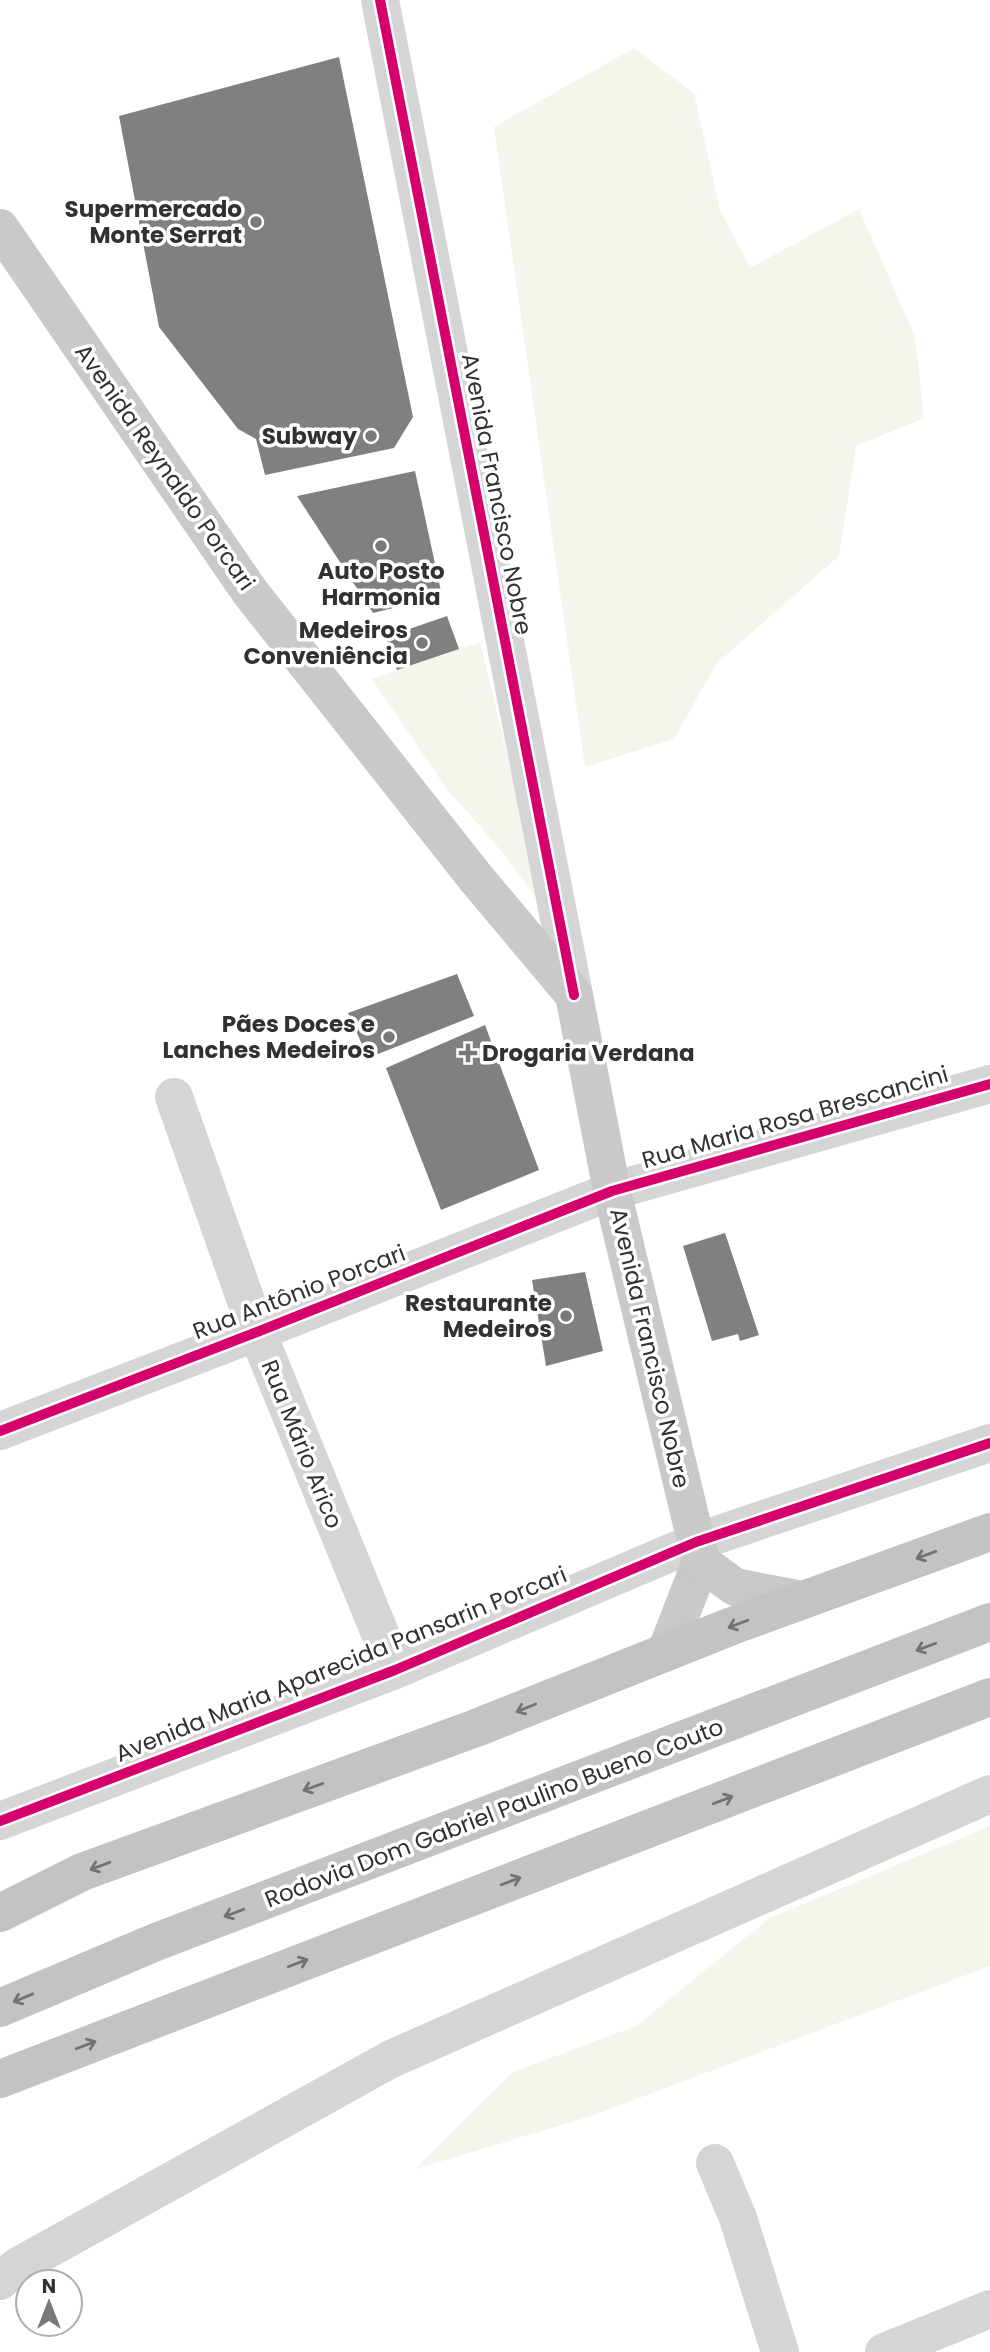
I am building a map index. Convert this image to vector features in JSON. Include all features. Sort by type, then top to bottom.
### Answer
[{"type":"highway","points":[[0,1913],[82,1872],[476,1728],[802,1600],[990,1532]]},
{"type":"highway","name":"Rodovia Dom Gabriel Paulino Bueno Couto","points":[[0,2008],[156,1942],[990,1622]]},
{"type":"highway","points":[[0,2079],[990,1697]]},
{"type":"main road","name":"Avenida Reynaldo Porcari","points":[[0,228],[250,592],[475,877],[574,995]]},
{"type":"main road","name":"Avenida Francisco Nobre","points":[[574,995],[612,1191],[698,1552]]},
{"type":"main road","points":[[666,1652],[698,1552],[735,1587],[802,1600]]},
{"type":"street","name":"Avenida Francisco Nobre","points":[[380,0],[574,995]]},
{"type":"street","points":[[515,924],[537,916],[553,886]]},
{"type":"street","name":"Rua Maria Rosa Brescancini","points":[[612,1191],[990,1084]]},
{"type":"street","name":"Rua Mário Arico","points":[[174,1097],[257,1332],[395,1670]]},
{"type":"street","name":"Rua Antônio Porcari","points":[[0,1431],[612,1191]]},
{"type":"street","name":"Avenida Maria Aparecida Pansarin Porcari","points":[[0,1821],[698,1552],[990,1443]]},
{"type":"street","points":[[0,2281],[18,2266],[391,2059],[990,1794]]},
{"type":"street","points":[[715,2163],[737,2218],[780,2352]]},
{"type":"street","points":[[884,2352],[990,2309]]},
{"type":"shaded area","points":[[634,48],[694,93],[720,210],[750,268],[859,209],[915,337],[924,418],[856,446],[839,556],[716,664],[674,739],[585,767],[494,127]]},
{"type":"shaded area","points":[[480,642],[544,907],[493,841],[446,788],[372,679]]},
{"type":"shaded area","points":[[990,1826],[990,1966],[591,2116],[415,2169],[513,2072],[636,2026],[770,1918]]},
{"type":"building","name":"Supermercado Monte Serrat","points":[[339,57],[413,417],[394,448],[265,475],[256,439],[238,429],[159,327],[119,116]]},
{"type":"building","name":"Auto Posto Harmonia","points":[[415,471],[442,596],[373,613],[297,496]]},
{"type":"building","name":"Medeiros Conveniência","points":[[447,616],[459,649],[397,670],[386,637]]},
{"type":"building","name":"Pães Doces e Lanches Medeiros","points":[[457,974],[474,1016],[368,1058],[348,1013]]},
{"type":"building","points":[[485,1025],[539,1170],[441,1210],[386,1068]]},
{"type":"building","points":[[725,1233],[759,1335],[740,1341],[738,1334],[712,1341],[683,1246]]},
{"type":"building","name":"Restaurante Medeiros","points":[[585,1272],[603,1351],[546,1366],[532,1280]]},
{"type":"cycle path","points":[[380,0],[574,995]]},
{"type":"cycle path","points":[[0,1431],[612,1191],[990,1084]]},
{"type":"cycle path","points":[[0,1821],[395,1670],[696,1542],[990,1443]]},
{"type":"place","name":"Supermercado Monte Serrat","points":[[256,222]]},
{"type":"place","name":"Subway","points":[[371,436]]},
{"type":"place","name":"Auto Posto Harmonia","points":[[381,546]]},
{"type":"place","name":"Medeiros Conveniência","points":[[422,643]]},
{"type":"place","name":"Pães Doces e Lanches Medeiros","points":[[389,1037]]},
{"type":"place","name":"Drogaria Verdana","points":[[468,1053]]},
{"type":"place","name":"Restaurante Medeiros","points":[[566,1316]]}]
